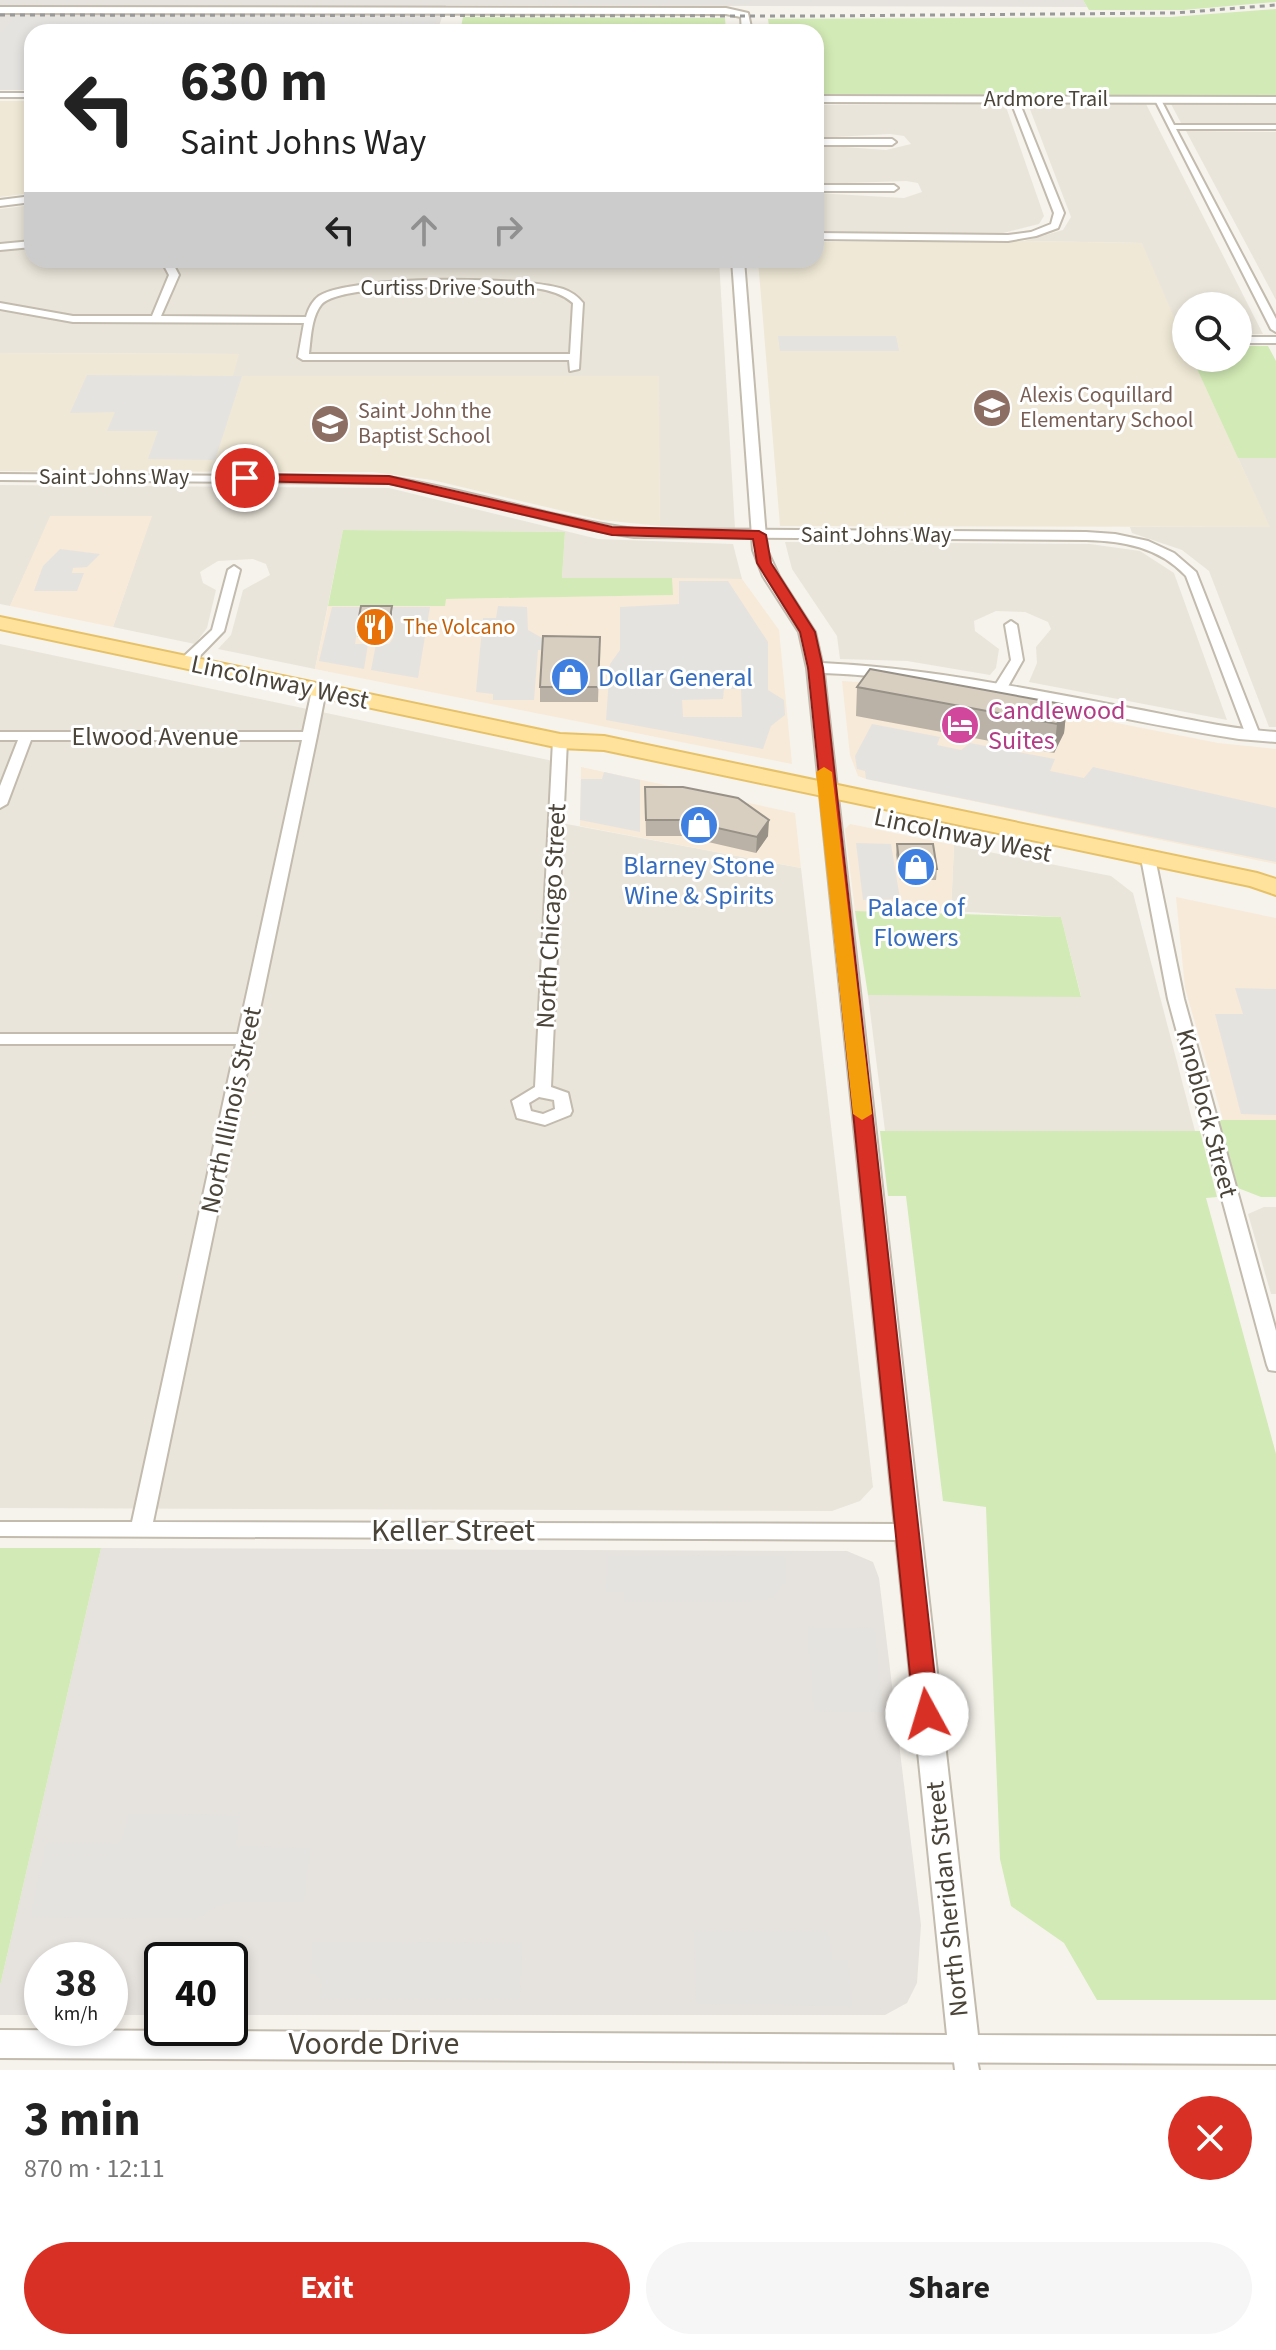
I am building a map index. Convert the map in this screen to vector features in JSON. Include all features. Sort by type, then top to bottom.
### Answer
[{"type":"main road","name":"Lincolnway West","points":[[0,623],[560,741],[596,756],[827,798],[1151,867],[1261,897],[1276,897]]},
{"type":"main road","name":"Lincolnway West","points":[[1151,867],[1257,880],[1276,888]]},
{"type":"street","points":[[0,10],[741,13],[746,16],[746,24]]},
{"type":"street","points":[[0,95],[24,95]]},
{"type":"street","name":"Ardmore Trail","points":[[824,99],[1276,100]]},
{"type":"street","points":[[824,236],[993,238],[1045,231],[1058,222],[1059,213],[1014,99]]},
{"type":"street","points":[[1157,100],[1276,329]]},
{"type":"street","points":[[1171,127],[1276,127]]},
{"type":"street","points":[[824,142],[892,142]]},
{"type":"street","points":[[824,188],[894,188]]},
{"type":"street","points":[[0,203],[24,200]]},
{"type":"street","points":[[0,247],[24,245]]},
{"type":"street","points":[[155,320],[174,275],[170,268]]},
{"type":"street","name":"North Sheridan Street","points":[[739,268],[759,535],[764,563],[807,632],[815,668],[906,1532],[966,2058]]},
{"type":"street","name":"Curtiss Drive South","points":[[309,320],[321,299],[357,287],[541,287],[562,292],[578,303],[574,369]]},
{"type":"street","points":[[0,306],[50,317],[309,320],[303,357],[574,357]]},
{"type":"street","points":[[1252,340],[1276,340]]},
{"type":"street","name":"Saint Johns Way","points":[[0,477],[371,478],[429,486],[612,531],[759,535],[1086,536],[1148,545],[1185,566],[1192,575],[1253,735]]},
{"type":"street","points":[[186,662],[218,631],[234,570]]},
{"type":"street","points":[[1001,687],[1017,660],[1011,625]]},
{"type":"street","points":[[815,668],[915,672],[1276,737]]},
{"type":"street","name":"North Illinois Street","points":[[141,1529],[319,690]]},
{"type":"street","name":"Elwood Avenue","points":[[0,736],[310,736]]},
{"type":"street","points":[[0,804],[26,736]]},
{"type":"street","name":"North Chicago Street","points":[[543,1091],[560,741]]},
{"type":"street","name":"Knoblock Street","points":[[1151,867],[1176,999],[1276,1365]]},
{"type":"street","points":[[0,1039],[246,1039]]},
{"type":"street","name":"Keller Street","points":[[0,1529],[906,1532]]},
{"type":"street","name":"Voorde Drive","points":[[0,2044],[966,2058],[1276,2050]]},
{"type":"shaded area","points":[[0,0],[1083,0],[1087,7],[446,5],[440,24],[24,24],[24,46],[0,90]]},
{"type":"shaded area","points":[[569,0],[750,0],[751,4],[569,4]]},
{"type":"shaded area","points":[[14,17],[437,17],[435,24],[24,24],[24,90],[0,90],[0,35]]},
{"type":"shaded area","points":[[0,101],[24,101],[24,194],[0,197]]},
{"type":"shaded area","points":[[1005,104],[1044,216],[1039,224],[999,234],[824,232],[824,193],[904,198],[922,192],[918,183],[906,181],[824,184],[824,146],[886,150],[911,144],[904,136],[890,134],[824,138],[824,105]]},
{"type":"shaded area","points":[[1028,104],[1146,104],[1242,292],[1172,292],[1172,315],[1141,243],[1024,241],[1063,230],[1071,217]]},
{"type":"shaded area","points":[[1171,104],[1276,105],[1276,124],[1181,123]]},
{"type":"shaded area","points":[[1186,131],[1276,132],[1276,300]]},
{"type":"shaded area","points":[[24,206],[24,268],[719,268],[735,528],[660,526],[658,376],[232,376],[238,354],[0,353],[0,209]]},
{"type":"shaded area","name":"Alexis Coquillard Elementary School","points":[[824,242],[1142,243],[1172,313],[1172,372],[1198,372],[1270,527],[780,526],[759,268],[824,268]]},
{"type":"shaded area","points":[[1252,312],[1263,334],[1252,334]]},
{"type":"shaded area","points":[[778,336],[896,336],[899,351],[780,351]]},
{"type":"shaded area","name":"Saint John the Baptist School","points":[[0,353],[239,354],[233,376],[659,376],[660,526],[601,520],[432,480],[373,472],[0,471]]},
{"type":"shaded area","points":[[87,375],[242,376],[215,460],[148,459],[158,431],[107,431],[115,412],[70,413]]},
{"type":"shaded area","points":[[1238,458],[1276,458],[1276,727],[1269,727],[1209,571],[1182,550],[1132,533],[1130,527],[1269,527]]},
{"type":"shaded area","points":[[0,485],[389,488],[598,539],[733,544],[742,579],[562,578],[565,532],[343,530],[315,669],[218,649],[231,635],[243,590],[270,575],[266,564],[253,559],[218,561],[200,572],[203,583],[216,590],[207,628],[195,644],[113,627],[151,517],[51,516],[10,606],[0,604]]},
{"type":"shaded area","points":[[50,516],[152,516],[113,627],[10,606]]},
{"type":"shaded area","points":[[785,542],[1090,544],[1140,551],[1174,573],[1227,720],[1029,682],[1037,663],[1036,647],[1051,629],[1048,622],[1025,612],[996,611],[974,621],[975,631],[999,649],[996,668],[990,675],[907,661],[840,659],[837,636],[792,569]]},
{"type":"shaded area","points":[[60,549],[100,554],[87,567],[73,568],[72,573],[84,573],[77,591],[34,591],[43,566]]},
{"type":"shaded area","points":[[672,578],[742,579],[779,630],[792,764],[315,669],[328,606],[444,606],[446,599],[672,595]]},
{"type":"shaded area","points":[[679,581],[728,581],[768,642],[768,690],[784,700],[785,715],[771,726],[763,749],[606,720],[610,664],[620,650],[620,607],[679,604]],"holes":[[[724,689],[741,689],[742,717],[683,717],[682,700],[723,699]]]},
{"type":"shaded area","points":[[498,606],[527,607],[528,630],[544,639],[599,650],[538,650],[534,700],[493,700],[493,694],[476,692],[483,618],[496,618]]},
{"type":"shaded area","points":[[332,607],[430,607],[418,678],[371,670],[376,644],[389,644],[394,637],[390,634],[393,615],[360,615],[355,644],[368,644],[364,669],[319,661]]},
{"type":"shaded area","points":[[0,644],[558,762],[556,822],[801,868],[873,1487],[860,1501],[832,1511],[0,1508]]},
{"type":"shaded area","points":[[842,681],[930,686],[1218,743],[1276,749],[1276,864],[858,776],[850,755]]},
{"type":"shaded area","points":[[872,724],[940,737],[937,745],[961,750],[970,743],[1055,759],[1050,771],[1084,778],[1093,767],[1276,808],[1276,862],[866,779],[865,771],[857,769],[855,756]]},
{"type":"shaded area","points":[[581,767],[795,813],[801,868],[580,826]]},
{"type":"shaded area","points":[[604,772],[640,780],[640,832],[580,820],[581,779],[602,779]]},
{"type":"shaded area","points":[[850,824],[954,845],[951,911],[855,911],[845,829]]},
{"type":"shaded area","points":[[856,843],[891,844],[900,899],[863,900]]},
{"type":"shaded area","points":[[954,845],[1111,876],[1133,893],[1195,1131],[885,1131],[868,995],[1081,996],[1061,917],[951,911]]},
{"type":"shaded area","points":[[1176,897],[1276,918],[1276,1120],[1223,1120],[1185,988]]},
{"type":"shaded area","points":[[1235,988],[1276,989],[1276,1115],[1241,1114],[1215,1014],[1243,1014]]},
{"type":"shaded area","points":[[1264,1207],[1276,1207],[1276,1294],[1271,1294],[1248,1214]]},
{"type":"shaded area","points":[[101,1548],[847,1551],[873,1562],[879,1578],[921,1925],[917,1983],[907,2003],[885,2015],[248,2015],[248,1942],[144,1942],[144,2015],[128,2015],[128,1942],[24,1942],[24,2015],[0,2015],[0,1986]]},
{"type":"shaded area","points":[[607,1555],[785,1556],[786,1578],[774,1597],[760,1601],[624,1601],[624,1592],[606,1592]]},
{"type":"shaded area","points":[[807,1627],[875,1628],[883,1712],[814,1711]]},
{"type":"shaded area","points":[[128,1814],[240,1815],[236,1846],[311,1848],[304,1902],[234,1902],[215,1907],[198,1919],[30,1917],[46,1843],[117,1843],[122,1839]]},
{"type":"shaded area","points":[[694,1931],[829,1931],[833,1960],[848,1960],[852,2006],[696,2004]]},
{"type":"shaded area","points":[[313,1942],[522,1943],[520,1999],[320,1999],[322,1979],[310,1974]]},
{"type":"green space","points":[[1083,0],[1276,2],[1183,10],[1089,10]]},
{"type":"green space","points":[[1276,9],[1276,96],[824,94],[824,24],[769,24],[768,19],[1171,17]]},
{"type":"green space","points":[[463,17],[725,18],[725,24],[462,24]]},
{"type":"green space","points":[[1252,346],[1268,346],[1276,361],[1276,458],[1238,458],[1198,372],[1252,372]]},
{"type":"green space","points":[[343,530],[565,532],[562,578],[672,578],[673,595],[446,599],[445,606],[328,606]]},
{"type":"green space","points":[[855,911],[1061,917],[1081,997],[868,995]]},
{"type":"green space","points":[[1219,1120],[1276,1120],[1276,1197],[1261,1197],[1238,1188]]},
{"type":"green space","points":[[880,1131],[1200,1131],[1217,1197],[1206,1198],[1276,1454],[1276,2000],[1097,2000],[1064,1943],[1011,1906],[1000,1859],[986,1507],[943,1501],[906,1196],[888,1196]]},
{"type":"green space","points":[[0,1548],[101,1548],[0,1986]]},
{"type":"building","points":[[361,606],[392,606],[388,628],[357,627]]},
{"type":"building","name":"Dollar General","points":[[543,636],[600,637],[598,687],[540,687]]},
{"type":"building","points":[[870,669],[1067,705],[1057,724],[857,687]]},
{"type":"building","points":[[645,787],[683,787],[738,798],[769,820],[757,837],[682,820],[646,820]]},
{"type":"building","points":[[897,844],[933,844],[937,869],[900,869]]},
{"type":"railway","points":[[0,15],[813,16],[1175,13],[1276,5]]},
{"type":"slow traffic","points":[[824,772],[862,1114]]},
{"type":"place","name":"Alexis Coquillard Elementary School","points":[[992,408]]},
{"type":"place","name":"Saint John the Baptist School","points":[[330,424]]},
{"type":"place","name":"The Volcano","points":[[375,627]]},
{"type":"place","name":"Dollar General","points":[[570,677]]},
{"type":"place","name":"Candlewood Suites","points":[[960,725]]},
{"type":"place","name":"Blarney Stone Wine & Spirits","points":[[699,825]]},
{"type":"place","name":"Palace of Flowers","points":[[916,867]]},
{"type":"route","points":[[245,478],[371,478],[429,486],[612,531],[759,535],[764,563],[807,632],[815,668],[821,748],[927,1714]]}]
